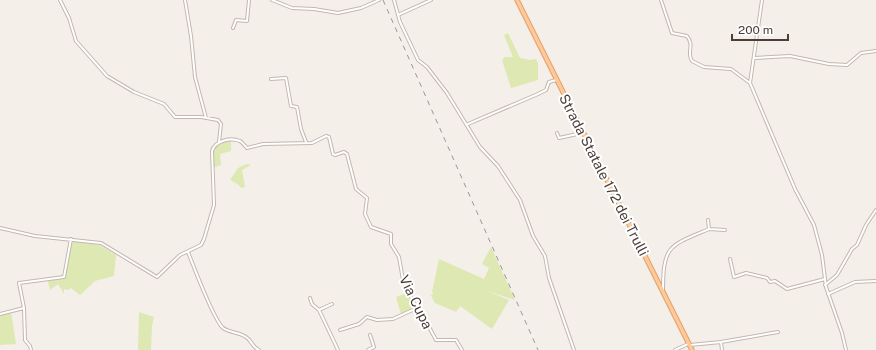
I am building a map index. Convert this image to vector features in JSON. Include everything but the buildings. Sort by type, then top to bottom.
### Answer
[{"type":"main road","name":"Strada Statale 172 dei Trulli","points":[[518,0],[582,133],[692,350]]},
{"type":"street","points":[[60,0],[69,18],[78,43],[112,81],[141,96],[164,104],[175,117],[219,120],[219,142]]},
{"type":"street","points":[[185,0],[195,78],[206,118]]},
{"type":"street","points":[[233,28],[236,20],[247,21],[248,0]]},
{"type":"street","points":[[272,0],[292,8],[314,8],[338,13],[361,8],[379,0]]},
{"type":"street","points":[[394,0],[398,15],[418,60],[427,67],[468,124],[480,147],[498,166],[520,200],[533,236],[545,256],[549,278],[574,350]]},
{"type":"street","points":[[398,15],[431,0]]},
{"type":"street","points":[[661,0],[672,33],[687,36],[690,40],[692,46],[690,55],[692,61],[704,67],[731,69],[750,83],[795,189],[814,225],[822,255],[828,294],[842,333],[846,350]]},
{"type":"street","points":[[750,83],[762,0]]},
{"type":"street","points":[[754,58],[790,56],[829,64],[847,65],[861,53],[876,51]]},
{"type":"street","points":[[0,228],[35,236],[101,243],[157,277],[180,255],[201,245],[212,213],[214,193],[212,151],[215,145],[219,142],[237,141],[247,148],[263,144],[306,142],[301,129],[297,107],[291,106],[286,78],[271,79]]},
{"type":"street","points":[[468,124],[538,94],[546,90],[548,82],[556,80]]},
{"type":"street","points":[[558,133],[559,138],[582,133]]},
{"type":"street","name":"Via Cupa","points":[[306,142],[312,143],[326,136],[329,137],[333,154],[335,155],[344,152],[346,154],[356,189],[367,198],[366,214],[371,227],[391,234],[391,244],[399,257],[402,280],[417,308],[428,324],[435,339],[456,340],[462,350]]},
{"type":"street","points":[[826,285],[836,275],[852,249],[857,245],[866,224],[876,210]]},
{"type":"street","points":[[708,220],[709,229]]},
{"type":"street","points":[[663,292],[665,257],[670,250],[682,240],[709,229],[725,230]]},
{"type":"street","points":[[31,350],[30,346],[25,340],[24,308],[18,283],[64,277],[71,239]]},
{"type":"street","points":[[188,252],[196,274],[221,325],[230,332],[246,337],[255,348],[259,350]]},
{"type":"street","points":[[730,259],[734,277],[746,273],[767,278],[770,282],[775,281],[787,288],[825,279]]},
{"type":"street","points":[[828,294],[854,282],[876,281]]},
{"type":"street","points":[[310,298],[312,304],[319,310],[338,350]]},
{"type":"street","points":[[319,310],[332,304]]},
{"type":"street","points":[[0,314],[24,308]]},
{"type":"street","points":[[340,330],[359,324],[367,317],[377,320],[392,319],[417,308]]},
{"type":"street","points":[[675,350],[689,344],[721,342],[778,332]]},
{"type":"street","points":[[368,350],[374,347],[370,335]]},
{"type":"street","points":[[721,342],[722,350]]},
{"type":"green space","points":[[508,33],[520,58],[530,60],[536,59],[538,63],[538,80],[511,88],[502,60],[505,57],[513,57],[504,35]]},
{"type":"green space","points":[[231,141],[231,151],[220,154],[221,165],[213,168],[213,148],[221,142]]},
{"type":"green space","points":[[247,164],[251,165],[242,170],[245,187],[241,188],[239,185],[230,180],[238,168]]},
{"type":"green space","points":[[72,240],[99,245],[116,255],[114,276],[95,281],[80,295],[71,288],[68,290],[64,289],[64,294],[58,284],[50,290],[48,281],[64,278]]},
{"type":"green space","points":[[491,247],[515,300],[487,291],[509,300],[492,329],[460,306],[456,312],[435,303],[430,294],[432,295],[433,293],[439,259],[484,279],[489,268],[482,264]]},
{"type":"green space","points":[[407,293],[415,308],[401,314],[396,297]]},
{"type":"green space","points":[[11,312],[16,344],[0,345],[0,316]]},
{"type":"green space","points":[[139,312],[154,317],[151,350],[138,350]]},
{"type":"railway","points":[[383,0],[538,350]]}]
